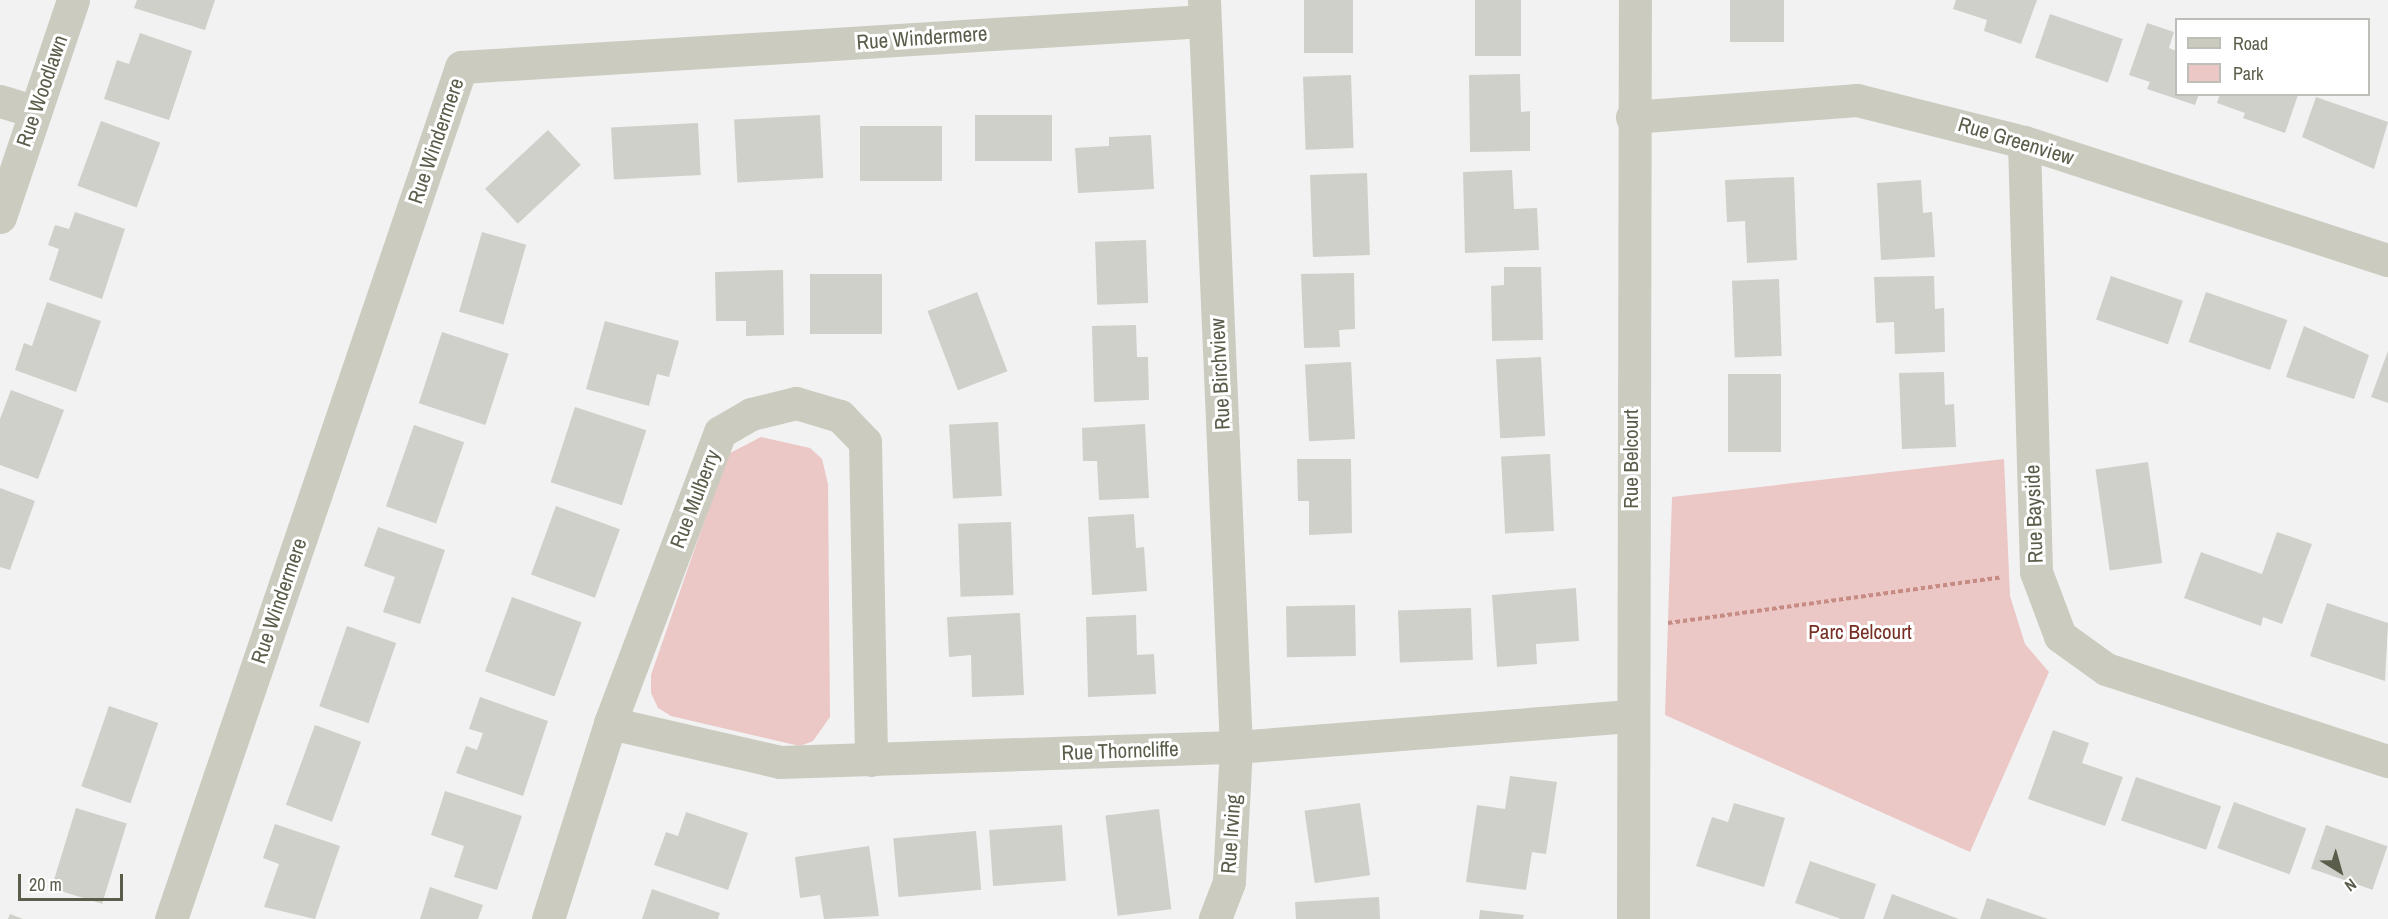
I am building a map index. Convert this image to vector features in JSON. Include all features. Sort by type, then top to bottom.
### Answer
[{"type":"street","name":"Rue Woodlawn","points":[[0,217],[73,0]]},
{"type":"street","name":"Rue Belcourt","points":[[1633,919],[1632,117],[1635,0]]},
{"type":"street","name":"Rue Birchview","points":[[1204,10],[1236,747]]},
{"type":"street","name":"Rue Windermere","points":[[171,919],[462,67],[1204,10]]},
{"type":"street","name":"Rue Greenview","points":[[1632,117],[1857,100],[2024,142],[2388,260]]},
{"type":"street","points":[[0,102],[35,112]]},
{"type":"street","name":"Rue Bayside","points":[[2024,142],[2036,572],[2060,636],[2106,669],[2388,761]]},
{"type":"street","name":"Rue Mulberry","points":[[548,919],[610,723],[720,432],[751,414],[796,404],[840,416],[865,442],[871,760]]},
{"type":"street","name":"Rue Thorncliffe","points":[[610,723],[780,762],[1236,747],[1633,716]]},
{"type":"street","name":"Rue Irving","points":[[1215,919],[1228,882],[1236,747]]},
{"type":"path","points":[[1631,628],[2036,572]]},
{"type":"green space","points":[[761,437],[810,448],[822,459],[828,484],[830,717],[813,741],[800,746],[671,716],[658,708],[651,693],[651,675],[721,473],[730,453]]},
{"type":"green space","name":"Parc Belcourt","points":[[2004,459],[2010,596],[2025,644],[2049,672],[1970,852],[1665,715],[1672,497]]},
{"type":"building","points":[[137,0],[215,0],[205,30],[134,8]]},
{"type":"building","points":[[1304,0],[1353,0],[1353,53],[1304,53]]},
{"type":"building","points":[[1475,0],[1521,0],[1521,56],[1475,56]]},
{"type":"building","points":[[1730,0],[1784,0],[1784,42],[1730,42]]},
{"type":"building","points":[[1956,0],[2037,0],[2021,44],[1984,31],[1987,20],[1953,9]]},
{"type":"building","points":[[2050,14],[2123,39],[2108,83],[2035,57]]},
{"type":"building","points":[[2147,23],[2174,32],[2169,48],[2175,51],[2175,96],[2198,96],[2195,105],[2147,89],[2150,82],[2129,75]]},
{"type":"building","points":[[140,33],[192,51],[169,120],[104,99],[117,60],[129,64]]},
{"type":"building","points":[[1520,74],[1521,112],[1530,111],[1530,151],[1470,152],[1469,75]]},
{"type":"building","points":[[1351,75],[1354,148],[1306,150],[1303,77]]},
{"type":"building","points":[[2219,96],[2298,96],[2285,133],[2243,118],[2245,113],[2217,103]]},
{"type":"building","points":[[2316,97],[2388,122],[2374,169],[2302,137]]},
{"type":"building","points":[[820,115],[823,178],[737,182],[734,120]]},
{"type":"building","points":[[975,115],[1052,115],[1052,161],[975,161]]},
{"type":"building","points":[[101,121],[160,143],[137,207],[77,186]]},
{"type":"building","points":[[698,123],[701,175],[614,179],[611,128]]},
{"type":"building","points":[[860,126],[942,126],[942,181],[860,181]]},
{"type":"building","points":[[548,130],[581,165],[518,224],[485,189]]},
{"type":"building","points":[[1151,135],[1154,189],[1078,193],[1075,148],[1109,146],[1109,137]]},
{"type":"building","points":[[1512,170],[1514,209],[1537,208],[1539,250],[1465,253],[1463,172]]},
{"type":"building","points":[[1367,173],[1370,255],[1313,257],[1310,175]]},
{"type":"building","points":[[1794,177],[1797,260],[1747,263],[1745,221],[1727,222],[1725,180]]},
{"type":"building","points":[[1921,180],[1923,213],[1932,212],[1935,257],[1881,260],[1877,183]]},
{"type":"building","points":[[75,212],[125,229],[102,299],[49,280],[59,249],[48,245],[55,225],[69,229]]},
{"type":"building","points":[[482,232],[526,245],[503,324],[459,312]]},
{"type":"building","points":[[1146,240],[1148,303],[1097,305],[1095,242]]},
{"type":"building","points":[[1504,267],[1541,267],[1543,340],[1492,341],[1491,286],[1504,285]]},
{"type":"building","points":[[783,270],[784,335],[746,336],[746,321],[716,321],[715,272]]},
{"type":"building","points":[[1354,273],[1355,329],[1339,330],[1340,347],[1304,348],[1301,274]]},
{"type":"building","points":[[810,274],[882,274],[882,334],[810,334]]},
{"type":"building","points":[[1934,276],[1935,309],[1944,308],[1945,352],[1895,354],[1894,322],[1876,323],[1874,277]]},
{"type":"building","points":[[2111,276],[2183,301],[2168,344],[2096,319]]},
{"type":"building","points":[[1779,279],[1782,356],[1735,358],[1732,281]]},
{"type":"building","points":[[977,292],[1007,371],[958,390],[928,311]]},
{"type":"building","points":[[2206,292],[2287,320],[2270,370],[2189,342]]},
{"type":"building","points":[[47,302],[101,321],[76,392],[15,370],[24,343],[32,346]]},
{"type":"building","points":[[605,321],[679,341],[669,377],[657,374],[649,406],[586,389]]},
{"type":"building","points":[[1136,325],[1137,357],[1148,357],[1149,400],[1094,402],[1092,326]]},
{"type":"building","points":[[2304,326],[2369,355],[2354,399],[2286,377]]},
{"type":"building","points":[[442,332],[509,354],[485,425],[419,403]]},
{"type":"building","points":[[2388,351],[2388,403],[2371,397]]},
{"type":"building","points":[[1541,357],[1545,436],[1500,438],[1496,359]]},
{"type":"building","points":[[1351,362],[1355,439],[1309,441],[1305,364]]},
{"type":"building","points":[[1944,372],[1945,405],[1954,404],[1956,447],[1902,449],[1899,373]]},
{"type":"building","points":[[1728,374],[1781,374],[1781,452],[1728,452]]},
{"type":"building","points":[[11,390],[64,410],[38,479],[0,465],[0,419]]},
{"type":"building","points":[[575,407],[646,430],[622,505],[551,482]]},
{"type":"building","points":[[998,422],[1002,496],[953,498],[949,425]]},
{"type":"building","points":[[1145,424],[1149,498],[1099,500],[1097,461],[1083,461],[1082,428]]},
{"type":"building","points":[[414,425],[464,442],[436,524],[386,506]]},
{"type":"building","points":[[1550,454],[1554,531],[1505,533],[1501,457]]},
{"type":"building","points":[[1297,459],[1351,459],[1352,533],[1309,535],[1309,501],[1298,501]]},
{"type":"building","points":[[2148,462],[2162,563],[2110,570],[2096,469]]},
{"type":"building","points":[[0,488],[35,501],[10,570],[0,567]]},
{"type":"building","points":[[556,506],[620,529],[595,598],[531,575]]},
{"type":"building","points":[[1134,514],[1136,548],[1144,547],[1147,591],[1092,595],[1088,517]]},
{"type":"building","points":[[1011,522],[1014,595],[961,597],[958,524]]},
{"type":"building","points":[[378,527],[445,550],[420,624],[383,612],[395,577],[364,566]]},
{"type":"building","points":[[2277,532],[2312,544],[2282,624],[2263,617],[2261,626],[2184,598],[2201,552],[2262,574]]},
{"type":"building","points":[[1576,588],[1579,641],[1536,644],[1537,664],[1497,667],[1492,595]]},
{"type":"building","points":[[512,597],[582,622],[555,697],[485,671]]},
{"type":"building","points":[[2327,603],[2388,623],[2385,681],[2310,656]]},
{"type":"building","points":[[1355,605],[1356,656],[1287,657],[1286,606]]},
{"type":"building","points":[[1471,608],[1473,660],[1400,663],[1398,611]]},
{"type":"building","points":[[1020,613],[1024,695],[972,697],[971,655],[949,657],[947,617]]},
{"type":"building","points":[[1136,615],[1137,655],[1154,654],[1156,694],[1088,697],[1086,617]]},
{"type":"building","points":[[347,626],[396,643],[368,723],[319,706]]},
{"type":"building","points":[[480,697],[548,721],[523,796],[456,773],[466,746],[477,750],[483,733],[469,729]]},
{"type":"building","points":[[109,706],[158,723],[130,803],[81,786]]},
{"type":"building","points":[[315,725],[361,742],[332,822],[286,805]]},
{"type":"building","points":[[2053,730],[2089,743],[2082,763],[2123,777],[2105,826],[2028,799]]},
{"type":"building","points":[[1510,776],[1557,782],[1546,854],[1532,852],[1526,890],[1466,882],[1477,805],[1505,809]]},
{"type":"building","points":[[2136,777],[2221,806],[2206,850],[2121,820]]},
{"type":"building","points":[[445,791],[522,816],[497,890],[454,877],[464,846],[431,835]]},
{"type":"building","points":[[2234,802],[2306,828],[2290,874],[2217,848]]},
{"type":"building","points":[[1360,803],[1370,875],[1315,883],[1305,811]]},
{"type":"building","points":[[1734,803],[1785,818],[1764,887],[1696,866],[1712,817],[1728,822]]},
{"type":"building","points":[[76,808],[127,823],[102,904],[51,888]]},
{"type":"building","points":[[1159,809],[1171,909],[1118,916],[1105,816]]},
{"type":"building","points":[[686,812],[748,833],[728,890],[654,865],[666,832],[678,836]]},
{"type":"building","points":[[275,824],[340,846],[315,919],[264,907],[279,864],[263,858]]},
{"type":"building","points":[[1062,825],[1066,881],[993,886],[989,830]]},
{"type":"building","points":[[2326,825],[2387,846],[2372,890],[2311,868]]},
{"type":"building","points":[[976,831],[981,890],[898,897],[893,838]]},
{"type":"building","points":[[869,846],[879,916],[824,919],[820,895],[800,898],[795,857]]},
{"type":"building","points":[[1810,861],[1876,884],[1864,919],[1841,919],[1795,903]]},
{"type":"building","points":[[430,887],[483,905],[478,919],[420,919]]},
{"type":"building","points":[[652,889],[720,913],[718,919],[642,919]]},
{"type":"building","points":[[1892,894],[1959,919],[1883,919]]},
{"type":"building","points":[[1379,897],[1380,919],[1296,919],[1295,902]]},
{"type":"building","points":[[1987,898],[2048,919],[1980,919]]},
{"type":"building","points":[[1480,910],[1524,915],[1523,919],[1479,919]]},
{"type":"building","points":[[10,914],[23,919],[8,919]]}]
